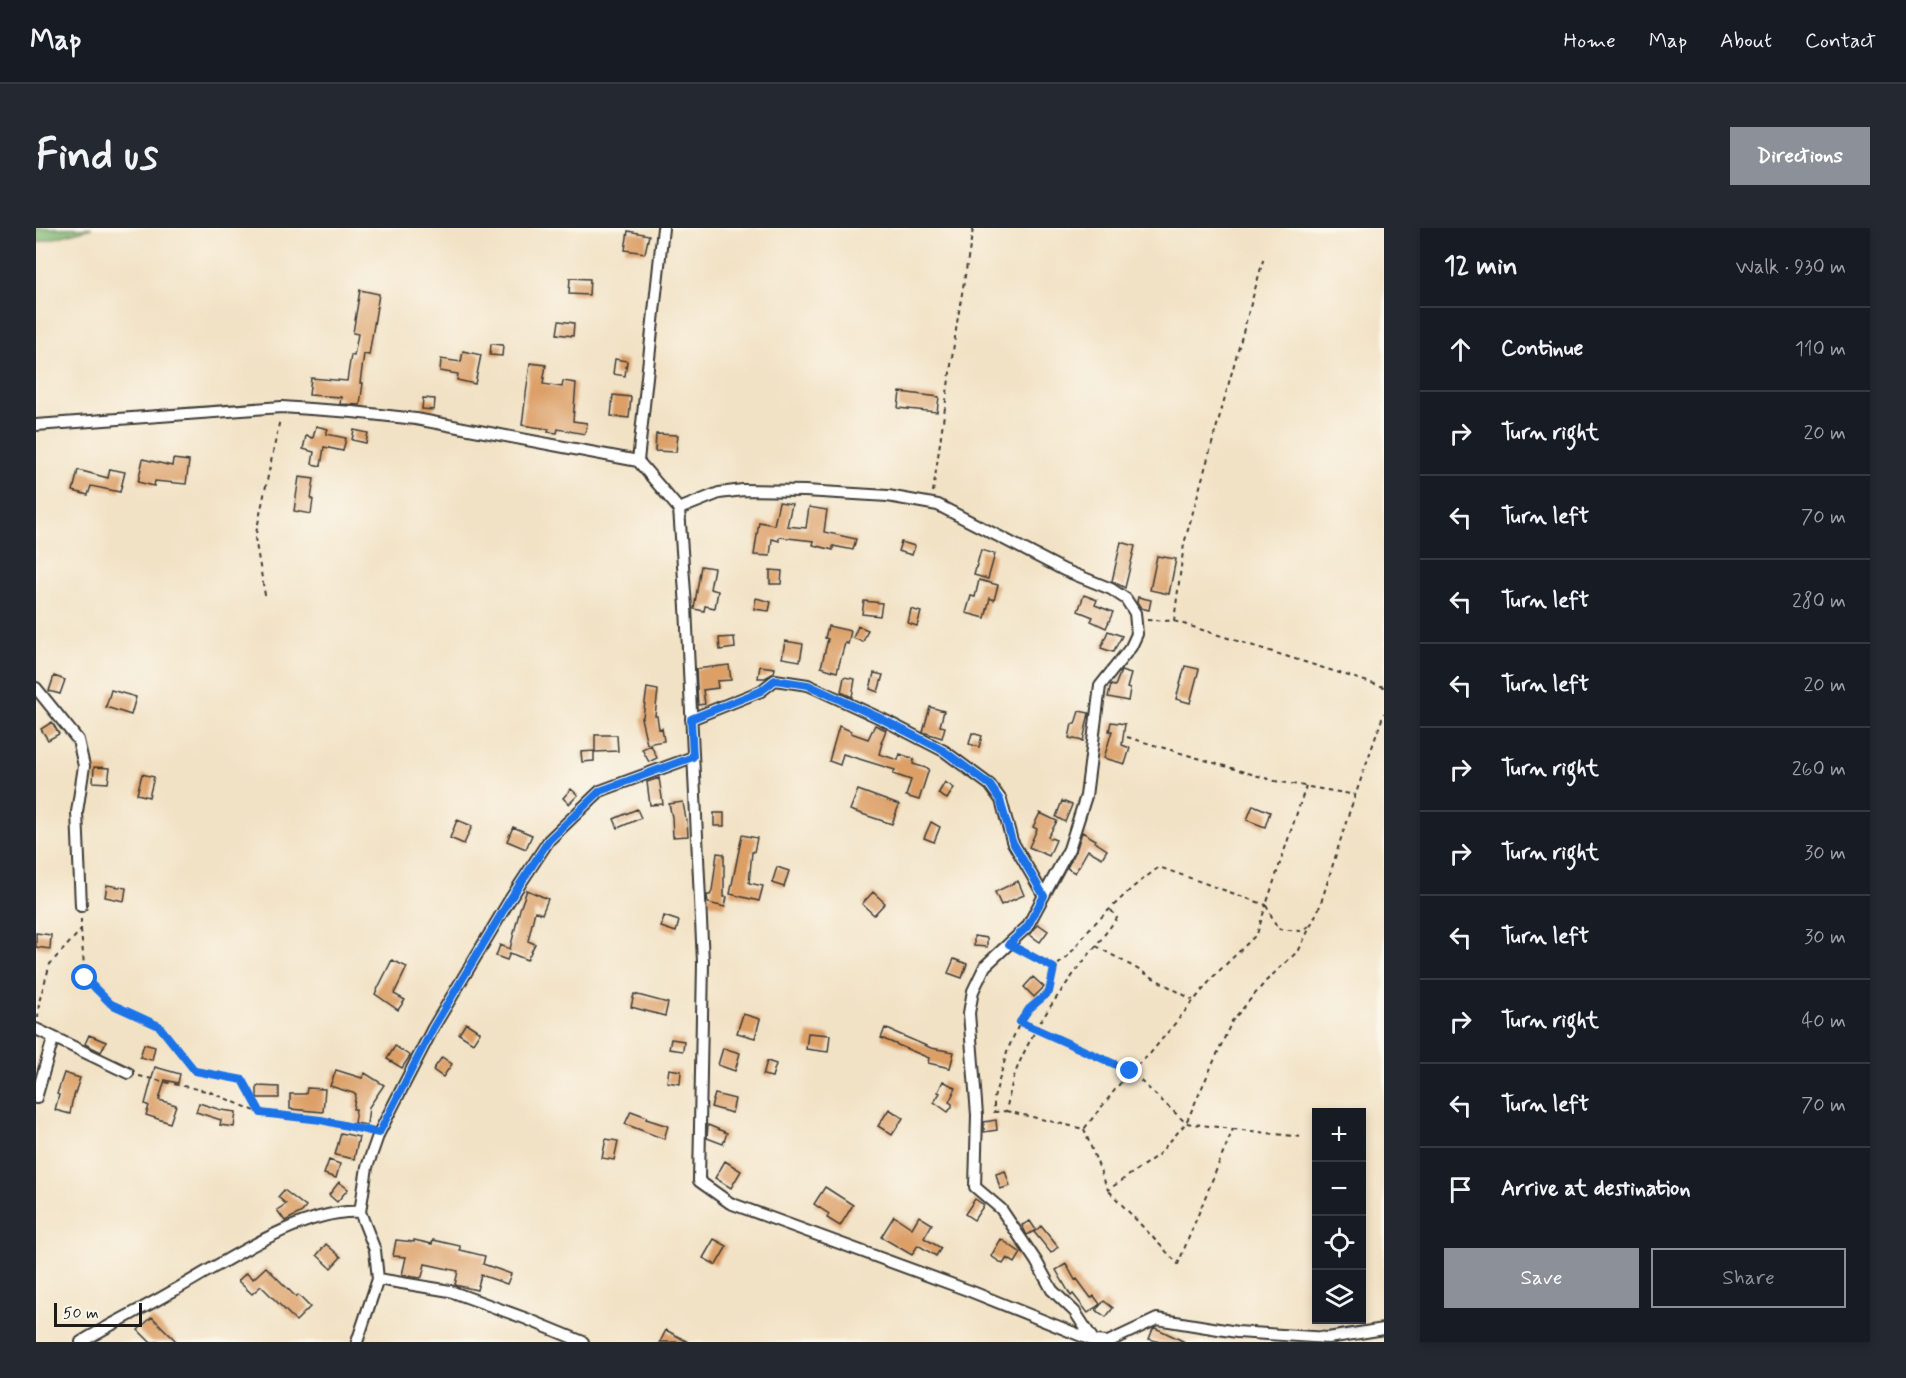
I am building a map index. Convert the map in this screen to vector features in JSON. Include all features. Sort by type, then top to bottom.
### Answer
[{"type":"street","points":[[638,461],[663,228]]},
{"type":"street","points":[[36,425],[282,407],[416,419],[638,461],[679,509],[686,607],[703,962],[699,1181],[730,1203],[970,1291],[1094,1341],[1108,1342],[1157,1319],[1238,1332],[1328,1338],[1384,1329]]},
{"type":"street","points":[[679,509],[719,493],[743,490],[888,496],[931,503],[1064,570],[1111,589],[1126,598],[1135,613],[1137,634],[1131,647],[1100,686],[1086,796],[1069,849],[1027,927],[985,966],[973,991],[969,1013],[977,1115],[975,1187],[1001,1209],[1036,1261],[1052,1290],[1075,1312],[1094,1341]]},
{"type":"street","points":[[691,719],[761,691],[775,680],[808,685],[882,719],[944,751],[990,785],[1000,800],[1012,841],[1044,896]]},
{"type":"street","points":[[36,688],[78,740],[84,766],[77,812],[81,906]]},
{"type":"street","points":[[357,1342],[378,1278],[375,1250],[360,1212],[367,1167],[379,1133],[433,1028],[509,901],[549,840],[600,791],[693,757]]},
{"type":"street","points":[[36,1027],[53,1039],[128,1073]]},
{"type":"street","points":[[36,1098],[53,1039]]},
{"type":"street","points":[[81,1342],[276,1234],[347,1211],[360,1212]]},
{"type":"street","points":[[378,1278],[450,1291],[583,1342]]},
{"type":"path","points":[[931,503],[973,229]]},
{"type":"path","points":[[1174,621],[1184,544],[1264,257]]},
{"type":"path","points":[[265,595],[255,538],[282,407]]},
{"type":"path","points":[[1136,619],[1174,621],[1384,687]]},
{"type":"path","points":[[1108,1190],[1158,1155],[1185,1123],[1232,1021],[1266,981],[1299,950],[1320,906],[1384,713]]},
{"type":"path","points":[[1127,737],[1275,781],[1356,795]]},
{"type":"path","points":[[1084,1128],[1130,1071],[1149,1055],[1214,976],[1257,934],[1305,786]]},
{"type":"path","points":[[1084,1128],[1006,1111],[994,1112],[994,1098],[1008,1049],[1020,1022],[1029,1009],[1049,992],[1054,968],[1069,955],[1090,928],[1132,888],[1159,867],[1266,905],[1278,929],[1300,931],[1311,924]]},
{"type":"path","points":[[81,906],[85,978],[111,1004],[159,1026],[195,1071],[243,1080],[261,1113]]},
{"type":"path","points":[[1006,1111],[1016,1071],[1037,1029],[1065,983],[1116,918],[1110,909]]},
{"type":"path","points":[[36,1027],[39,1002],[50,964],[81,930]]},
{"type":"path","points":[[1009,944],[1054,968]]},
{"type":"path","points":[[1096,946],[1193,1000]]},
{"type":"path","points":[[1020,1022],[1130,1071],[1185,1123],[1302,1137]]},
{"type":"path","points":[[128,1073],[210,1092],[261,1113],[321,1120],[379,1133]]},
{"type":"path","points":[[1084,1128],[1108,1190],[1178,1264],[1233,1129]]},
{"type":"green space","points":[[36,228],[92,228],[36,243]]},
{"type":"building","points":[[628,231],[649,235],[645,253],[625,250]]},
{"type":"building","points":[[570,278],[590,279],[589,295],[569,294]]},
{"type":"building","points":[[360,290],[379,294],[369,355],[364,354],[360,405],[340,404],[341,397],[309,395],[311,378],[347,381],[351,355],[354,356],[358,334],[353,333]]},
{"type":"building","points":[[559,321],[574,323],[573,336],[557,334]]},
{"type":"building","points":[[491,344],[503,345],[502,356],[490,355]]},
{"type":"building","points":[[463,351],[481,355],[475,384],[457,380],[458,374],[440,371],[441,359],[461,362]]},
{"type":"building","points":[[615,359],[627,361],[625,376],[613,374]]},
{"type":"building","points":[[530,363],[546,365],[543,384],[562,387],[563,381],[576,383],[573,421],[587,423],[585,434],[558,429],[557,433],[548,432],[549,429],[522,425]]},
{"type":"building","points":[[900,392],[939,397],[937,412],[898,408]]},
{"type":"building","points":[[613,395],[631,397],[629,418],[611,416]]},
{"type":"building","points":[[423,398],[435,399],[434,410],[422,409]]},
{"type":"building","points":[[316,426],[328,429],[326,434],[346,438],[343,451],[324,447],[321,466],[312,464],[314,452],[303,449],[306,436],[313,438]]},
{"type":"building","points":[[354,430],[368,433],[366,443],[352,440]]},
{"type":"building","points":[[656,434],[678,435],[676,452],[655,451]]},
{"type":"building","points":[[143,459],[172,466],[173,459],[189,461],[186,484],[155,481],[154,486],[138,482]]},
{"type":"building","points":[[110,469],[125,472],[120,492],[91,486],[88,495],[73,491],[78,470],[108,478]]},
{"type":"building","points":[[299,477],[314,479],[311,514],[294,511]]},
{"type":"building","points":[[779,502],[792,504],[787,526],[806,528],[809,507],[827,510],[824,532],[856,539],[853,550],[833,546],[833,550],[813,545],[814,541],[779,537],[779,541],[772,539],[770,556],[754,555],[759,522],[774,525]]},
{"type":"building","points":[[901,542],[915,546],[912,555],[898,551]]},
{"type":"building","points":[[1121,542],[1135,546],[1125,588],[1112,581]]},
{"type":"building","points":[[981,550],[995,554],[988,579],[974,575]]},
{"type":"building","points":[[1157,556],[1176,559],[1169,594],[1150,590]]},
{"type":"building","points":[[701,566],[714,568],[710,589],[718,591],[715,608],[705,606],[704,611],[694,609]]},
{"type":"building","points":[[770,570],[782,571],[781,584],[770,584]]},
{"type":"building","points":[[979,580],[998,585],[994,600],[990,598],[985,618],[966,613],[971,596],[975,597]]},
{"type":"building","points":[[1084,595],[1097,600],[1095,605],[1113,612],[1106,628],[1091,621],[1093,617],[1078,611]]},
{"type":"building","points":[[1138,597],[1151,600],[1149,610],[1141,608],[1137,602]]},
{"type":"building","points":[[756,598],[771,602],[769,611],[754,609]]},
{"type":"building","points":[[864,601],[882,603],[880,616],[862,614]]},
{"type":"building","points":[[911,609],[921,612],[917,626],[908,623]]},
{"type":"building","points":[[828,626],[851,631],[848,644],[845,643],[837,672],[821,667],[828,639],[825,638]]},
{"type":"building","points":[[858,626],[868,630],[863,642],[853,638]]},
{"type":"building","points":[[1108,631],[1122,636],[1113,652],[1101,648]]},
{"type":"building","points":[[734,637],[735,648],[720,650],[719,638]]},
{"type":"building","points":[[785,641],[803,644],[800,661],[782,658]]},
{"type":"building","points":[[729,665],[731,680],[717,681],[718,688],[703,690],[705,704],[698,705],[696,669]]},
{"type":"building","points":[[760,666],[775,668],[774,673],[765,678],[758,678]]},
{"type":"building","points":[[1185,666],[1199,669],[1190,703],[1176,699]]},
{"type":"building","points":[[1121,671],[1131,674],[1127,688],[1130,689],[1128,701],[1108,697],[1111,685],[1115,686]]},
{"type":"building","points":[[874,673],[883,675],[878,692],[870,689]]},
{"type":"building","points":[[54,676],[65,680],[60,694],[49,691]]},
{"type":"building","points":[[844,677],[855,679],[852,697],[841,692]]},
{"type":"building","points":[[647,688],[658,690],[655,716],[657,716],[659,729],[662,728],[664,741],[647,744],[641,718]]},
{"type":"building","points":[[111,690],[136,697],[131,715],[106,707]]},
{"type":"building","points":[[930,707],[944,711],[940,726],[945,727],[942,738],[923,732]]},
{"type":"building","points":[[1079,711],[1089,713],[1083,741],[1069,738],[1072,724],[1075,724]]},
{"type":"building","points":[[52,722],[59,734],[48,740],[41,729]]},
{"type":"building","points":[[1111,722],[1125,724],[1122,745],[1130,748],[1125,764],[1104,758],[1112,731],[1109,731]]},
{"type":"building","points":[[875,725],[886,730],[879,754],[898,760],[900,754],[914,759],[913,764],[929,769],[919,800],[906,796],[911,780],[893,774],[895,770],[843,754],[840,765],[829,761],[839,726],[868,739]]},
{"type":"building","points":[[972,733],[982,736],[979,747],[969,744]]},
{"type":"building","points":[[595,735],[617,735],[618,751],[595,752]]},
{"type":"building","points":[[651,745],[657,758],[649,762],[642,749]]},
{"type":"building","points":[[594,751],[594,761],[582,762],[581,752]]},
{"type":"building","points":[[94,767],[110,768],[108,783],[93,782]]},
{"type":"building","points":[[142,774],[154,777],[149,797],[137,794]]},
{"type":"building","points":[[659,778],[663,804],[650,805],[647,782]]},
{"type":"building","points":[[945,782],[954,788],[947,799],[938,794]]},
{"type":"building","points":[[571,789],[578,795],[569,804],[563,798]]},
{"type":"building","points":[[858,790],[899,805],[892,824],[850,810]]},
{"type":"building","points":[[1062,801],[1072,805],[1065,822],[1056,817]]},
{"type":"building","points":[[683,802],[688,836],[673,837],[669,804]]},
{"type":"building","points":[[1253,805],[1270,812],[1265,827],[1247,820]]},
{"type":"building","points":[[637,809],[641,818],[618,828],[614,819]]},
{"type":"building","points":[[714,813],[724,813],[724,826],[714,826]]},
{"type":"building","points":[[1040,813],[1057,821],[1048,837],[1056,840],[1049,856],[1029,847],[1037,829],[1033,827]]},
{"type":"building","points":[[457,820],[472,826],[464,844],[450,838]]},
{"type":"building","points":[[931,822],[940,827],[934,842],[924,838]]},
{"type":"building","points":[[513,827],[532,835],[526,849],[507,841]]},
{"type":"building","points":[[1082,832],[1107,850],[1102,858],[1088,850],[1075,873],[1067,868]]},
{"type":"building","points":[[742,835],[757,838],[754,852],[752,852],[749,883],[763,886],[759,901],[730,894]]},
{"type":"building","points":[[717,853],[724,854],[724,897],[727,897],[725,907],[708,903],[707,895],[710,895],[712,891]]},
{"type":"building","points":[[777,867],[789,871],[784,887],[772,883]]},
{"type":"building","points":[[1018,881],[1024,895],[1001,905],[995,892]]},
{"type":"building","points":[[107,885],[126,888],[124,901],[105,897]]},
{"type":"building","points":[[527,890],[548,899],[542,914],[535,911],[528,941],[535,944],[527,960],[510,953],[507,960],[496,956],[500,945],[510,949]]},
{"type":"building","points":[[873,892],[885,903],[874,915],[862,904]]},
{"type":"building","points":[[664,916],[679,921],[676,932],[661,927]]},
{"type":"building","points":[[1038,924],[1048,931],[1040,942],[1030,935]]},
{"type":"building","points":[[36,933],[51,935],[50,949],[36,947]]},
{"type":"building","points":[[974,936],[987,938],[987,947],[974,946]]},
{"type":"building","points":[[954,959],[967,964],[962,978],[948,973]]},
{"type":"building","points":[[392,960],[407,967],[394,994],[405,1000],[398,1010],[375,994]]},
{"type":"building","points":[[1033,977],[1044,987],[1034,997],[1024,987]]},
{"type":"building","points":[[634,994],[668,1003],[665,1016],[631,1007]]},
{"type":"building","points":[[743,1014],[760,1019],[755,1038],[737,1033]]},
{"type":"building","points":[[466,1023],[480,1032],[473,1043],[459,1034]]},
{"type":"building","points":[[885,1028],[931,1048],[954,1052],[950,1068],[928,1063],[929,1058],[881,1038]]},
{"type":"building","points":[[808,1033],[830,1035],[828,1052],[806,1049]]},
{"type":"building","points":[[89,1035],[106,1042],[101,1052],[85,1044]]},
{"type":"building","points":[[671,1039],[684,1041],[683,1051],[669,1049]]},
{"type":"building","points":[[144,1044],[155,1047],[152,1060],[140,1057]]},
{"type":"building","points":[[395,1046],[410,1056],[402,1068],[387,1059]]},
{"type":"building","points":[[723,1048],[740,1053],[735,1071],[718,1065]]},
{"type":"building","points":[[442,1057],[452,1064],[443,1077],[433,1070]]},
{"type":"building","points":[[767,1061],[776,1064],[772,1077],[763,1075]]},
{"type":"building","points":[[155,1067],[180,1074],[178,1083],[165,1080],[159,1100],[176,1105],[170,1123],[146,1115],[149,1106],[145,1104]]},
{"type":"building","points":[[669,1069],[681,1071],[680,1084],[667,1082]]},
{"type":"building","points":[[336,1070],[362,1078],[365,1073],[384,1085],[369,1107],[367,1125],[354,1123],[356,1109],[353,1109],[356,1094],[330,1086]]},
{"type":"building","points":[[64,1073],[80,1078],[70,1114],[55,1110],[59,1095],[57,1094]]},
{"type":"building","points":[[943,1081],[956,1088],[949,1102],[952,1107],[948,1112],[934,1102],[940,1093],[938,1092]]},
{"type":"building","points":[[257,1086],[279,1087],[279,1098],[257,1098]]},
{"type":"building","points":[[307,1088],[325,1089],[323,1112],[290,1109],[290,1094],[306,1094]]},
{"type":"building","points":[[715,1094],[735,1099],[732,1113],[711,1107]]},
{"type":"building","points":[[199,1103],[236,1112],[234,1127],[220,1125],[221,1120],[196,1112]]},
{"type":"building","points":[[889,1109],[903,1118],[892,1135],[878,1126]]},
{"type":"building","points":[[631,1111],[668,1126],[664,1139],[625,1124]]},
{"type":"building","points":[[996,1120],[997,1130],[984,1132],[984,1122]]},
{"type":"building","points":[[708,1125],[727,1133],[723,1144],[707,1138]]},
{"type":"building","points":[[341,1133],[359,1137],[354,1159],[335,1155]]},
{"type":"building","points":[[606,1139],[618,1141],[614,1160],[602,1158]]},
{"type":"building","points":[[329,1160],[340,1164],[336,1178],[324,1174]]},
{"type":"building","points":[[725,1161],[741,1171],[731,1188],[715,1178]]},
{"type":"building","points":[[1005,1171],[1010,1186],[1000,1189],[996,1174]]},
{"type":"building","points":[[339,1182],[348,1189],[337,1202],[329,1195]]},
{"type":"building","points":[[825,1187],[853,1205],[840,1226],[827,1218],[829,1214],[814,1204]]},
{"type":"building","points":[[284,1190],[306,1207],[302,1212],[285,1221],[277,1210],[286,1204],[278,1197]]},
{"type":"building","points":[[975,1199],[984,1205],[974,1220],[965,1214]]},
{"type":"building","points":[[894,1216],[912,1228],[919,1216],[932,1224],[924,1238],[941,1248],[936,1256],[918,1245],[912,1255],[881,1237]]},
{"type":"building","points":[[1030,1221],[1036,1230],[1027,1235],[1022,1225]]},
{"type":"building","points":[[1041,1226],[1058,1247],[1051,1253],[1034,1232]]},
{"type":"building","points":[[714,1239],[727,1246],[716,1265],[703,1258]]},
{"type":"building","points":[[1001,1239],[1021,1253],[1015,1263],[1007,1258],[1003,1264],[991,1256]]},
{"type":"building","points":[[396,1240],[414,1242],[414,1240],[432,1244],[433,1240],[460,1246],[460,1250],[485,1256],[483,1264],[511,1274],[507,1284],[481,1275],[477,1290],[455,1285],[458,1271],[425,1264],[420,1278],[402,1275],[406,1257],[393,1256]]},
{"type":"building","points":[[326,1244],[341,1257],[331,1268],[317,1255]]},
{"type":"building","points":[[1066,1264],[1075,1280],[1077,1279],[1091,1298],[1094,1296],[1100,1304],[1088,1313],[1073,1294],[1071,1296],[1056,1270]]},
{"type":"building","points":[[266,1267],[296,1297],[298,1295],[310,1307],[296,1321],[261,1286],[252,1294],[238,1281],[246,1273],[253,1279]]},
{"type":"building","points":[[1104,1301],[1113,1308],[1106,1317],[1096,1310]]},
{"type":"building","points":[[152,1317],[177,1342],[150,1342],[138,1330]]},
{"type":"building","points":[[1155,1328],[1185,1342],[1160,1342],[1149,1339]]},
{"type":"building","points":[[666,1330],[688,1342],[660,1342]]},
{"type":"route","points":[[85,978],[111,1004],[159,1026],[195,1071],[243,1080],[261,1113],[321,1120],[379,1133],[433,1028],[509,901],[549,840],[600,791],[693,757],[691,719],[761,691],[775,680],[808,685],[882,719],[944,751],[990,785],[1000,800],[1012,841],[1044,896],[1027,927],[1009,944],[1054,968],[1049,992],[1029,1009],[1020,1022],[1130,1071]]}]
